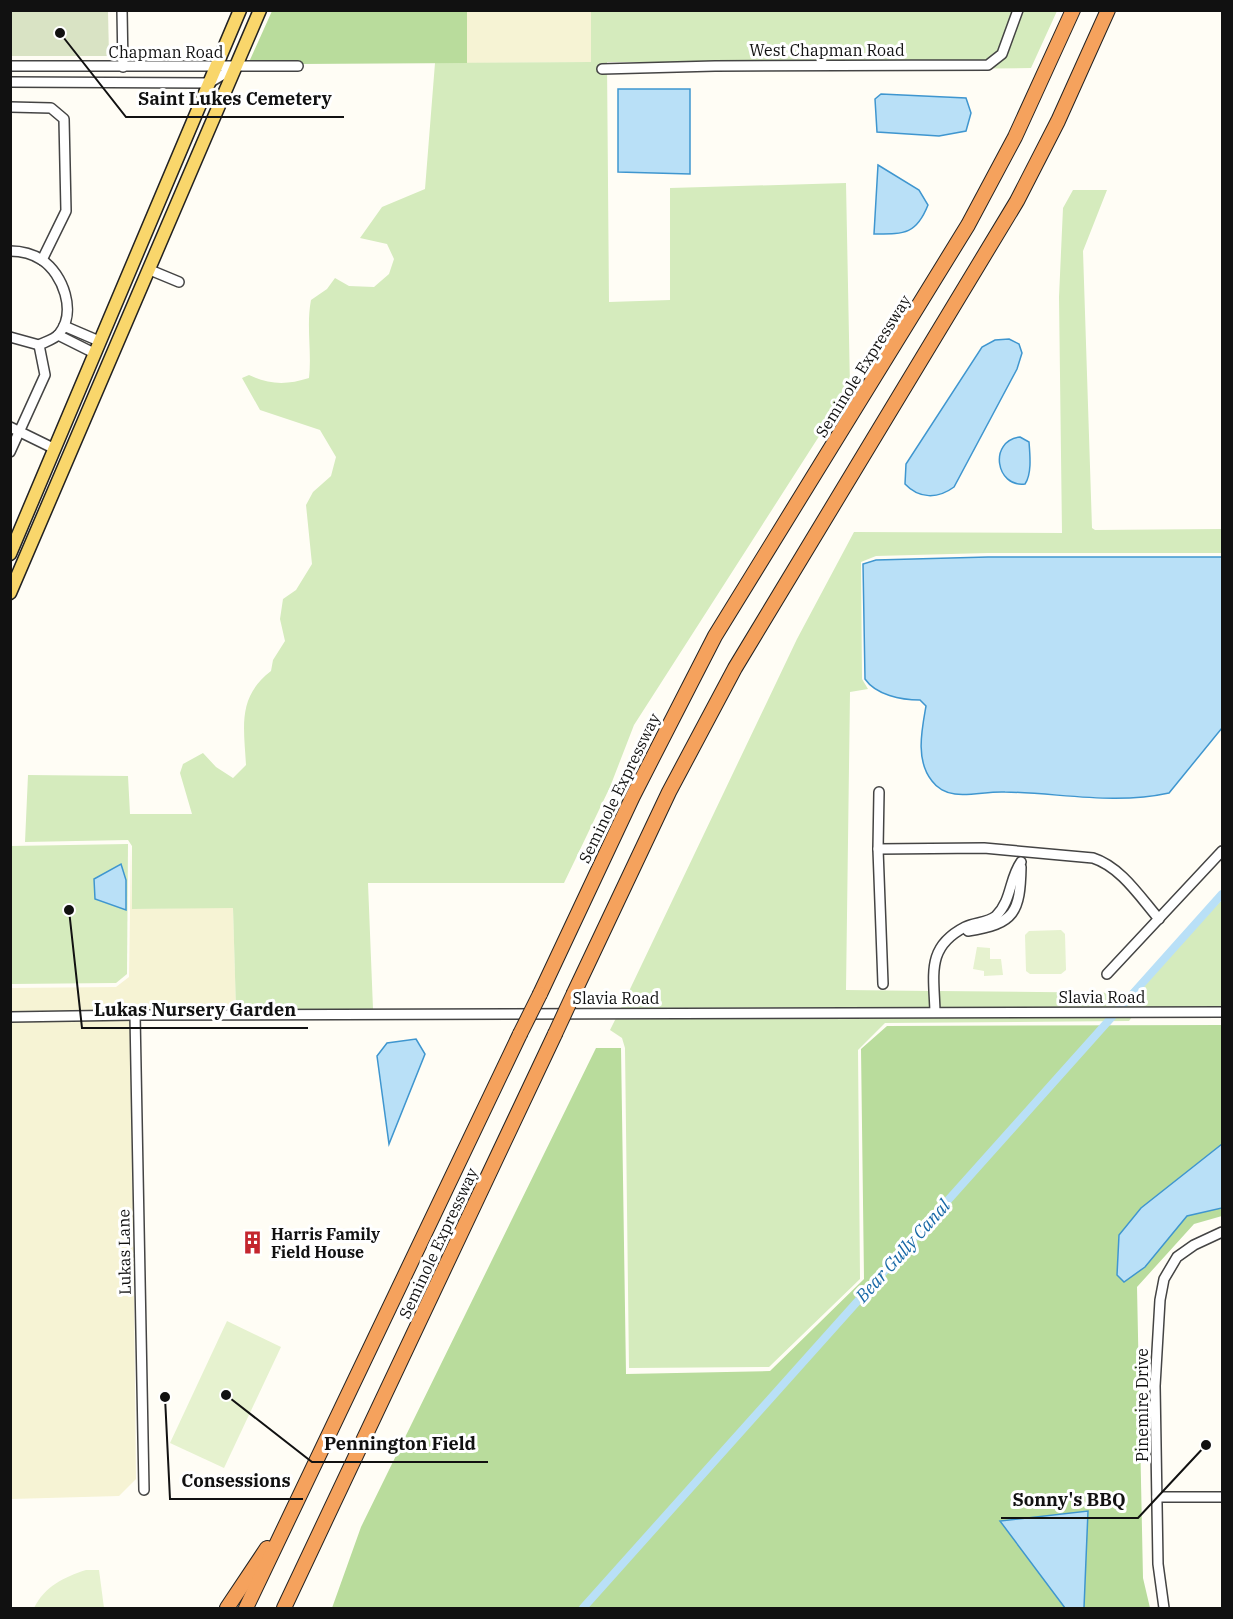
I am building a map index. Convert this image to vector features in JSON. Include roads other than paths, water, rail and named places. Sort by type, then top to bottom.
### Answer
[{"type":"highway","name":"Seminole Expressway","points":[[246,1608],[633,796],[715,636],[968,225],[1015,137],[1073,10]]},
{"type":"highway","name":"Seminole Expressway","points":[[286,1608],[669,792],[735,668],[1017,201],[1063,111],[1108,10]]},
{"type":"highway","points":[[227,1608],[292,1508]]},
{"type":"main road","points":[[10,554],[240,10]]},
{"type":"main road","points":[[10,593],[260,10]]},
{"type":"street","points":[[122,10],[123,67]]},
{"type":"street","name":"West Chapman Road","points":[[602,69],[715,66],[988,65],[1002,54],[1018,10]]},
{"type":"street","name":"Chapman Road","points":[[10,66],[236,66]]},
{"type":"street","points":[[236,66],[298,66]]},
{"type":"street","name":"Chapman Road","points":[[10,82],[208,83],[236,66]]},
{"type":"street","points":[[10,107],[51,108],[64,119],[66,211],[42,260]]},
{"type":"street","points":[[10,251],[21,251],[42,260],[57,278],[67,297],[64,326],[58,335],[39,345],[10,337]]},
{"type":"street","points":[[150,270],[179,282]]},
{"type":"street","points":[[64,326],[97,347]]},
{"type":"street","points":[[58,335],[97,347]]},
{"type":"street","points":[[10,452],[15,430],[45,375],[39,345]]},
{"type":"street","points":[[15,430],[55,449]]},
{"type":"street","points":[[879,792],[878,849],[883,984]]},
{"type":"street","points":[[878,849],[984,848],[1021,857],[1093,858],[1105,862],[1120,874],[1159,919]]},
{"type":"street","points":[[1107,974],[1222,852]]},
{"type":"street","points":[[935,1012],[933,969],[937,952],[957,932],[967,926],[993,919],[1001,910],[1009,898],[1021,857]]},
{"type":"street","name":"Slavia Road","points":[[10,1017],[1222,1012]]},
{"type":"street","name":"Lukas Lane","points":[[135,1015],[144,1490]]},
{"type":"street","name":"Pinemire Drive","points":[[1164,1608],[1158,1563],[1155,1386],[1160,1300],[1164,1279],[1177,1257],[1194,1245],[1222,1232]]},
{"type":"street","points":[[1157,1497],[1222,1497]]},
{"type":"water","points":[[618,89],[690,89],[690,174],[618,172]]},
{"type":"water","points":[[881,94],[966,98],[971,113],[966,131],[939,136],[877,132],[875,99]]},
{"type":"water","points":[[878,165],[919,190],[928,205],[919,222],[908,231],[874,234]]},
{"type":"water","points":[[1009,339],[1019,344],[1022,353],[1017,369],[954,487],[942,494],[929,496],[910,489],[905,484],[906,464],[982,347],[995,340]]},
{"type":"water","points":[[1020,437],[1029,442],[1030,470],[1025,484],[1007,479],[1000,464],[1003,447],[1010,440]]},
{"type":"water","points":[[988,557],[1222,557],[1222,728],[1169,793],[1128,798],[1005,792],[961,794],[945,791],[932,781],[923,764],[921,744],[926,706],[920,700],[897,698],[882,693],[865,679],[863,564],[876,560]]},
{"type":"water","points":[[121,864],[126,880],[126,910],[95,899],[94,879]]},
{"type":"water","points":[[416,1039],[425,1054],[389,1144],[377,1056],[387,1043]]},
{"type":"water","points":[[1222,1144],[1222,1208],[1187,1216],[1145,1267],[1124,1282],[1117,1275],[1119,1235],[1141,1208]]},
{"type":"water","points":[[1088,1511],[1084,1608],[1065,1608],[1000,1521]]},
{"type":"waterway","name":"Bear Gully Canal","points":[[583,1608],[1222,894]]},
{"type":"place","name":"Saint Lukes Cemetery","points":[[60,33]]},
{"type":"place","name":"Lukas Nursery Garden","points":[[69,910]]},
{"type":"place","name":"Harris Family Field House","points":[[253,1243]]},
{"type":"place","name":"Pennington Field","points":[[226,1395]]},
{"type":"place","name":"Consessions","points":[[165,1397]]},
{"type":"place","name":"Sonny's BBQ","points":[[1206,1445]]}]
